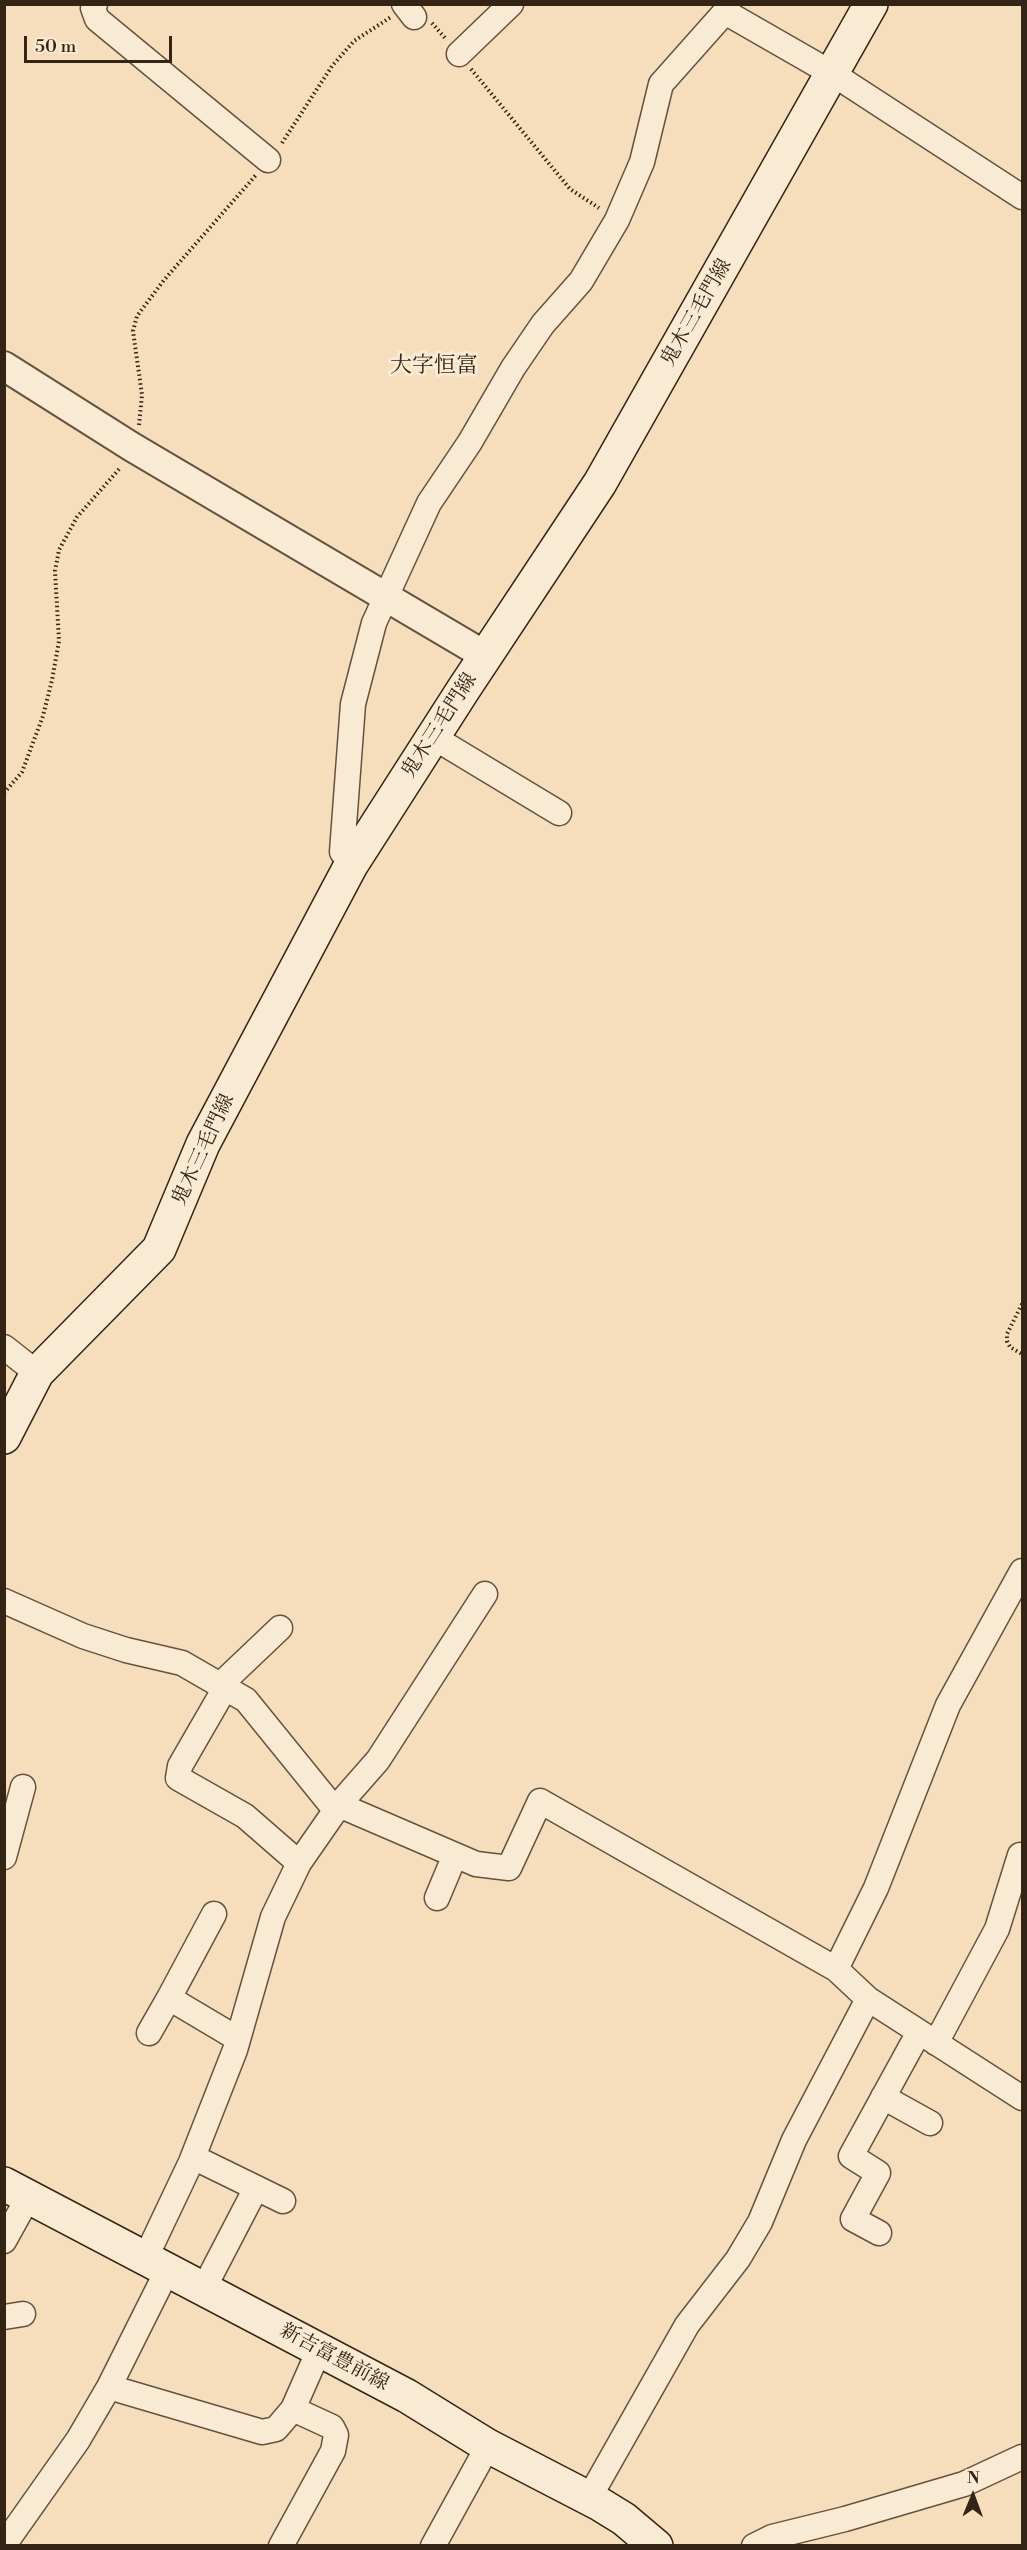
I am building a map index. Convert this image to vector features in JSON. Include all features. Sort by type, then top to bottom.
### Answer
[{"type":"main road","name":"鬼木三毛門線","points":[[4,1437],[37,1373],[159,1249],[203,1144],[351,865],[600,483],[871,4]]},
{"type":"main road","name":"新吉富豊前線","points":[[17,2190],[408,2396],[488,2446],[589,2498],[624,2519],[656,2546]]},
{"type":"street","points":[[95,4],[93,8],[97,19],[268,160]]},
{"type":"street","points":[[459,54],[511,4]]},
{"type":"street","points":[[351,865],[342,852],[352,704],[374,623],[429,503],[470,442],[513,368],[543,324],[581,281],[617,220],[642,162],[661,84],[726,8],[1023,197]]},
{"type":"street","points":[[4,366],[132,447],[486,656]]},
{"type":"street","points":[[433,737],[559,813]]},
{"type":"street","points":[[4,1347],[37,1373]]},
{"type":"street","points":[[836,1969],[876,1888],[948,1705],[1023,1571]]},
{"type":"street","points":[[4,2545],[78,2440],[109,2387],[157,2264],[193,2157],[238,2039],[273,1917],[299,1863],[338,1808],[378,1760],[484,1594]]},
{"type":"street","points":[[4,1601],[83,1636],[126,1650],[182,1663],[246,1700],[338,1808],[476,1864],[509,1868],[540,1801],[836,1969],[868,1999],[1023,2098]]},
{"type":"street","points":[[280,1628],[223,1687],[180,1766],[178,1778],[245,1816],[299,1863]]},
{"type":"street","points":[[4,1857],[23,1787]]},
{"type":"street","points":[[437,1898],[455,1855]]},
{"type":"street","points":[[879,2233],[853,2219],[878,2173],[851,2156],[883,2097],[927,2037],[997,1929],[1020,1855]]},
{"type":"street","points":[[149,2033],[214,1914]]},
{"type":"street","points":[[169,1998],[238,2039]]},
{"type":"street","points":[[589,2498],[687,2325],[738,2259],[760,2222],[794,2140],[868,1999]]},
{"type":"street","points":[[883,2097],[930,2123]]},
{"type":"street","points":[[193,2157],[283,2201]]},
{"type":"street","points":[[204,2288],[256,2188]]},
{"type":"street","points":[[4,2241],[17,2190]]},
{"type":"street","points":[[109,2387],[262,2432],[276,2429],[292,2409],[319,2349]]},
{"type":"street","points":[[280,2546],[333,2451],[336,2435],[332,2427],[292,2409]]},
{"type":"street","points":[[434,2545],[488,2446]]},
{"type":"street","points":[[754,2546],[772,2537],[844,2519],[964,2484],[1023,2457]]},
{"type":"path","points":[[4,794],[22,772],[43,716],[52,680],[59,641],[55,571],[59,550],[88,502],[109,482],[128,458],[141,417],[142,395],[133,331],[137,316],[164,280],[268,160],[296,123],[332,66],[354,41],[392,16],[409,11],[429,20],[570,189],[617,220]]},
{"type":"path","points":[[1023,1305],[1007,1334],[1007,1341],[1010,1347],[1023,1354]]},
{"type":"district","name":"大字恒富","points":[[434,367]]}]
